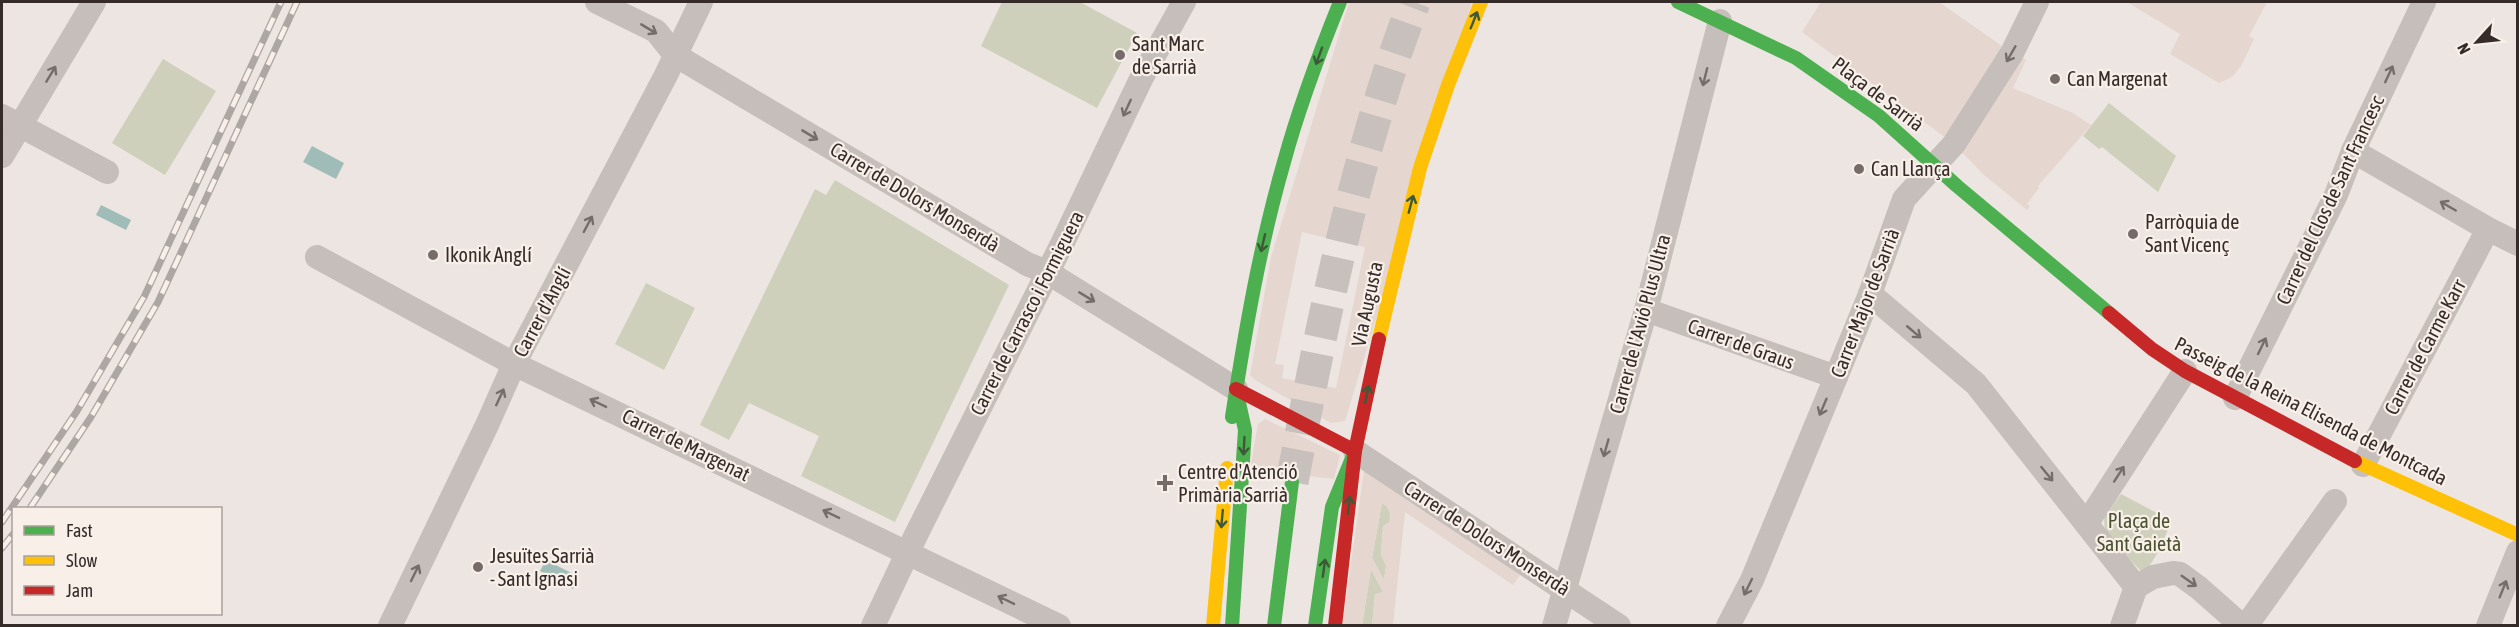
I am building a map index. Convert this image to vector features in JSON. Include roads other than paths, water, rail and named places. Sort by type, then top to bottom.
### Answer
[{"type":"main road","points":[[1231,429],[1236,389],[1263,245],[1284,162],[1303,102],[1340,2]]},
{"type":"main road","name":"Via Augusta","points":[[1335,626],[1355,451],[1390,286],[1420,168],[1448,85],[1481,2]]},
{"type":"main road","name":"Plaça de Sarrià","points":[[1678,2],[1796,58],[1888,123],[1934,164]]},
{"type":"main road","name":"Passeig de la Reina Elisenda de Montcada","points":[[1934,164],[2152,349],[2185,371],[2363,465],[2517,536]]},
{"type":"main road","points":[[1236,389],[1355,451],[1332,507],[1316,626]]},
{"type":"main road","points":[[1232,626],[1245,430],[1236,389]]},
{"type":"main road","points":[[1213,626],[1228,454]]},
{"type":"main road","points":[[1274,626],[1292,482]]},
{"type":"street","points":[[2,156],[11,120],[94,2]]},
{"type":"street","name":"Carrer de Dolors Monserdà","points":[[597,2],[656,31],[675,55],[1027,264],[1047,272],[1236,389]]},
{"type":"street","name":"Carrer d'Anglí","points":[[390,626],[514,364],[701,2]]},
{"type":"street","name":"Carrer de Carrasco i Formiguera","points":[[873,626],[1141,79],[1184,2]]},
{"type":"street","name":"Carrer Major de Sarrià","points":[[1728,626],[1752,580],[1836,377],[1870,294],[1904,200],[1954,144],[2012,53],[2037,2]]},
{"type":"street","name":"Carrer del Clos de Sant Francesc","points":[[2235,398],[2336,195],[2353,151],[2424,2]]},
{"type":"street","name":"Carrer de l'Avió Plus Ultra","points":[[1554,626],[1646,310],[1720,21]]},
{"type":"street","points":[[11,120],[107,172]]},
{"type":"street","points":[[2353,151],[2488,229],[2515,238]]},
{"type":"street","name":"Carrer de Carme Karr","points":[[2363,465],[2488,229]]},
{"type":"street","name":"Carrer de Margenat","points":[[317,257],[514,364],[908,551],[1059,626]]},
{"type":"street","points":[[1870,294],[1976,384],[2136,587]]},
{"type":"street","name":"Carrer de Graus","points":[[1646,310],[1836,377]]},
{"type":"street","points":[[2087,523],[2185,371]]},
{"type":"street","name":"Carrer de Dolors Monserdà","points":[[1355,451],[1565,588],[1619,626]]},
{"type":"street","points":[[2122,626],[2136,587],[2145,580],[2167,573],[2180,574],[2244,626],[2335,501]]},
{"type":"street","points":[[2488,626],[2517,552]]},
{"type":"water","points":[[312,146],[344,163],[336,179],[303,162]]},
{"type":"water","points":[[101,205],[131,220],[126,230],[96,215]]},
{"type":"water","points":[[546,560],[579,577],[573,589],[540,571]]},
{"type":"tunnel","points":[[1292,482],[1329,299],[1358,179],[1374,119],[1414,2]]},
{"type":"railway","points":[[12,507],[77,411],[144,297],[281,2]]},
{"type":"railway","points":[[31,507],[91,417],[158,302],[297,2]]},
{"type":"railway","points":[[2,522],[12,507]]},
{"type":"railway","points":[[2,548],[12,536]]},
{"type":"place","name":"Sant Marc de Sarrià","points":[[1120,55]]},
{"type":"place","name":"Can Margenat","points":[[2055,79]]},
{"type":"place","name":"Can Llança","points":[[1859,169]]},
{"type":"place","name":"Parròquia de Sant Vicenç","points":[[2133,234]]},
{"type":"place","name":"Ikonik Anglí","points":[[433,255]]},
{"type":"place","name":"Centre d'Atenció Primària Sarrià","points":[[1165,483]]},
{"type":"place","name":"Jesuïtes Sarrià - Sant Ignasi","points":[[478,567]]},
{"type":"park label","name":"Plaça de Sant Gaietà","points":[[2139,532]]}]
